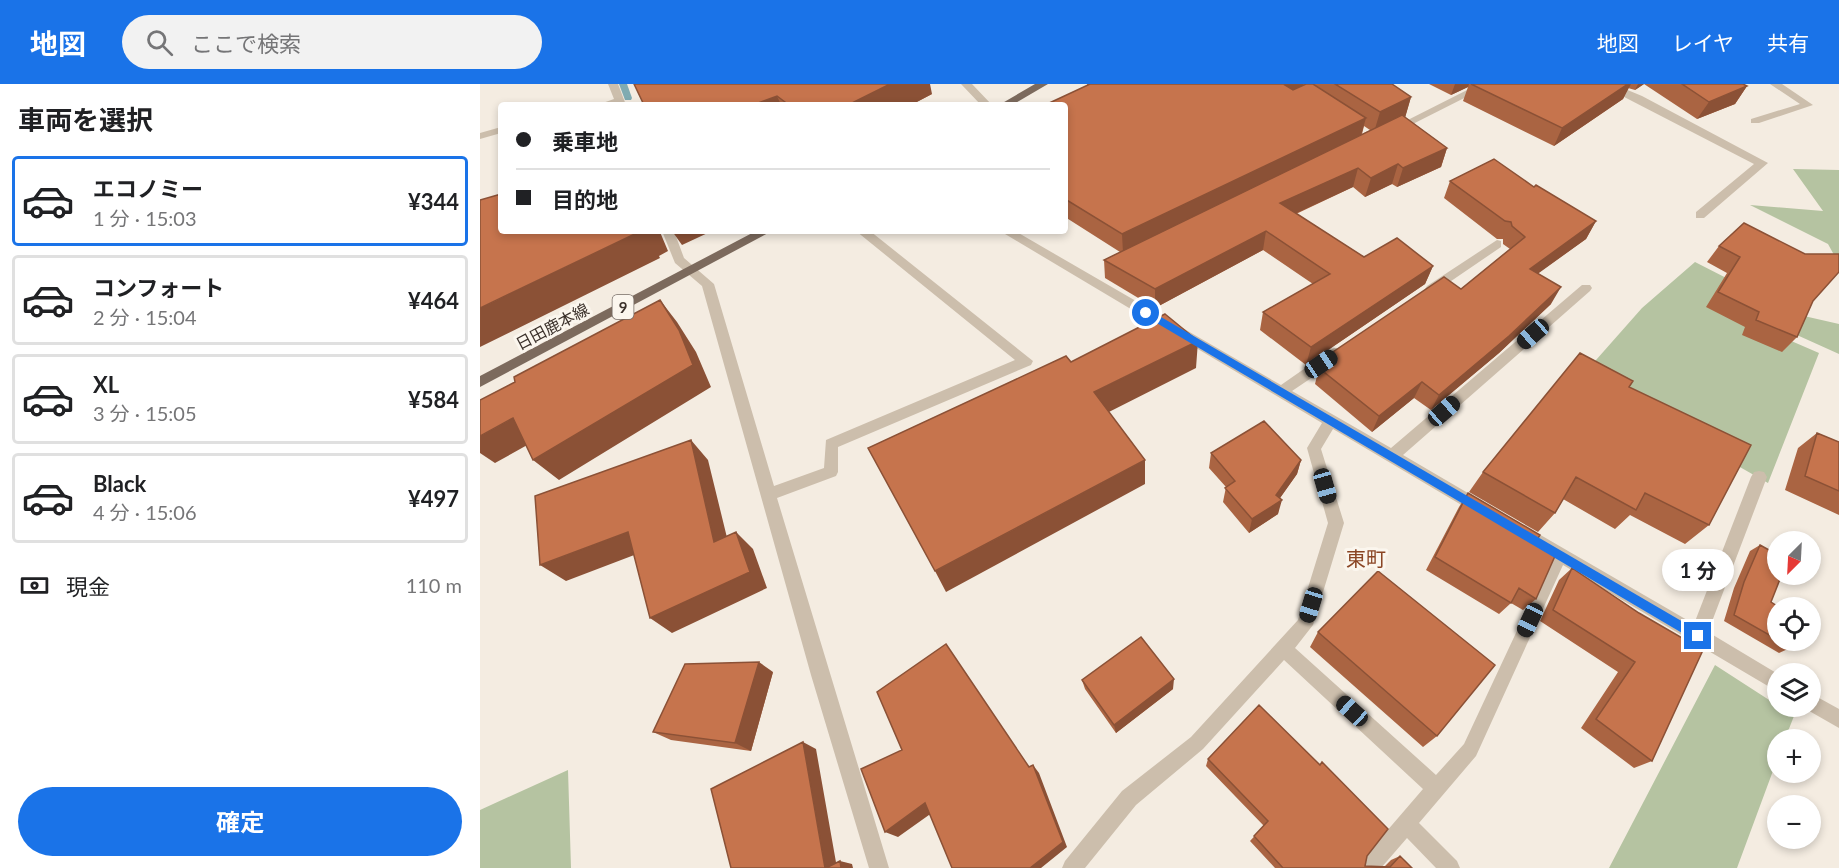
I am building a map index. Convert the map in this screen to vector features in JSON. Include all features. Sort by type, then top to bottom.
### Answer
[{"type":"main road","points":[[1010,102],[1043,84]]},
{"type":"main road","name":"日田鹿本線","points":[[480,382],[760,234]]},
{"type":"street","points":[[613,84],[620,102]]},
{"type":"street","points":[[966,84],[984,102]]},
{"type":"street","points":[[1604,84],[1638,98],[1762,163],[1700,215]]},
{"type":"street","points":[[1755,121],[1808,105],[1775,84]]},
{"type":"street","points":[[1384,135],[1484,85]]},
{"type":"street","points":[[480,136],[498,131]]},
{"type":"street","points":[[669,234],[679,260],[708,284],[879,868]]},
{"type":"street","points":[[768,495],[831,472],[831,444],[1026,361],[866,234]]},
{"type":"street","points":[[1012,234],[1093,276],[1491,515]]},
{"type":"street","points":[[1419,297],[1497,244]]},
{"type":"street","points":[[1391,457],[1586,288]]},
{"type":"street","points":[[1282,391],[1350,344]]},
{"type":"street","points":[[1072,868],[1129,798],[1197,743],[1305,625],[1336,523],[1314,448],[1331,421]]},
{"type":"street","points":[[1698,636],[1759,477]]},
{"type":"street","points":[[1510,526],[1767,677]]},
{"type":"street","points":[[1368,868],[1470,750],[1560,555]]},
{"type":"street","points":[[1283,648],[1437,789]]},
{"type":"street","points":[[1821,708],[1839,719]]},
{"type":"street","points":[[1406,824],[1450,868]]},
{"type":"green space","points":[[1793,169],[1839,170],[1839,264],[1828,244],[1750,205],[1823,211]]},
{"type":"green space","points":[[1695,262],[1740,285],[1775,334],[1819,353],[1768,483],[1581,377],[1642,308]]},
{"type":"green space","points":[[1804,316],[1839,324],[1839,354],[1788,331]]},
{"type":"green space","points":[[1715,665],[1767,699],[1767,717],[1794,717],[1789,729],[1767,729],[1768,783],[1737,868],[1609,868]]},
{"type":"green space","points":[[568,770],[571,868],[480,868],[480,810]]},
{"type":"building","points":[[634,84],[890,84],[854,102],[785,102],[777,96],[761,102],[643,102]]},
{"type":"building","points":[[1090,84],[1287,84],[1285,85],[1293,90],[1306,84],[1313,84],[1366,118],[1122,234],[1068,201],[1068,102],[1051,102]]},
{"type":"building","points":[[1335,84],[1392,84],[1411,97],[1380,112]]},
{"type":"building","points":[[1471,84],[1628,84],[1562,128]]},
{"type":"building","points":[[1682,84],[1743,84],[1747,86],[1709,102]]},
{"type":"building","points":[[1402,115],[1447,148],[1403,168],[1398,164],[1371,178],[1358,168],[1280,203],[1364,257],[1397,238],[1433,266],[1311,347],[1263,312],[1330,274],[1266,231],[1155,289],[1104,260]]},
{"type":"building","points":[[1494,159],[1534,187],[1536,185],[1596,221],[1530,269],[1561,287],[1509,336],[1439,395],[1422,382],[1379,416],[1319,368],[1330,362],[1324,358],[1444,277],[1461,289],[1525,237],[1512,226],[1511,222],[1505,221],[1450,181]]},
{"type":"building","points":[[498,195],[498,234],[635,234],[480,308],[480,200]]},
{"type":"building","points":[[1744,223],[1805,254],[1839,254],[1839,272],[1813,301],[1797,337],[1756,320],[1759,312],[1718,292],[1740,257],[1719,246]]},
{"type":"building","points":[[660,300],[679,330],[693,365],[533,460],[513,418],[480,436],[480,400],[515,382],[514,377]]},
{"type":"building","points":[[1165,314],[1198,341],[1094,392],[1145,460],[935,571],[868,448],[1066,356],[1071,362]]},
{"type":"building","points":[[1580,353],[1633,381],[1629,387],[1751,445],[1709,525],[1645,493],[1636,510],[1576,477],[1555,513],[1483,472]]},
{"type":"building","points":[[1264,421],[1301,460],[1276,495],[1282,500],[1252,519],[1225,488],[1235,481],[1211,453]]},
{"type":"building","points":[[1817,433],[1839,442],[1839,491],[1805,476]]},
{"type":"building","points":[[691,440],[714,542],[736,532],[750,572],[650,618],[628,532],[540,565],[535,496]]},
{"type":"building","points":[[1468,493],[1540,535],[1535,543],[1555,556],[1536,599],[1519,588],[1511,603],[1435,557]]},
{"type":"building","points":[[1760,545],[1767,549],[1767,585],[1778,585],[1773,597],[1767,597],[1767,634],[1734,615],[1744,582]]},
{"type":"building","points":[[1572,568],[1639,613],[1703,650],[1652,761],[1596,719],[1635,662],[1553,610]]},
{"type":"building","points":[[1378,571],[1495,665],[1437,736],[1318,632]]},
{"type":"building","points":[[1141,637],[1174,679],[1114,725],[1082,680]]},
{"type":"building","points":[[946,644],[1029,767],[1033,765],[1063,842],[1030,868],[952,868],[925,803],[885,832],[861,769],[902,750],[877,692]]},
{"type":"building","points":[[759,662],[735,743],[653,732],[685,664]]},
{"type":"building","points":[[1259,705],[1320,765],[1322,762],[1388,829],[1367,856],[1365,866],[1390,867],[1400,856],[1412,868],[1283,868],[1254,836],[1268,821],[1208,759]]},
{"type":"building","points":[[803,742],[825,868],[731,868],[711,789]]},
{"type":"building","points":[[840,861],[841,868],[826,868]]},
{"type":"waterway","points":[[623,84],[628,98]]},
{"type":"district","name":"東町","points":[[1366,558]]},
{"type":"route","points":[[1146,313],[1698,636]]}]
